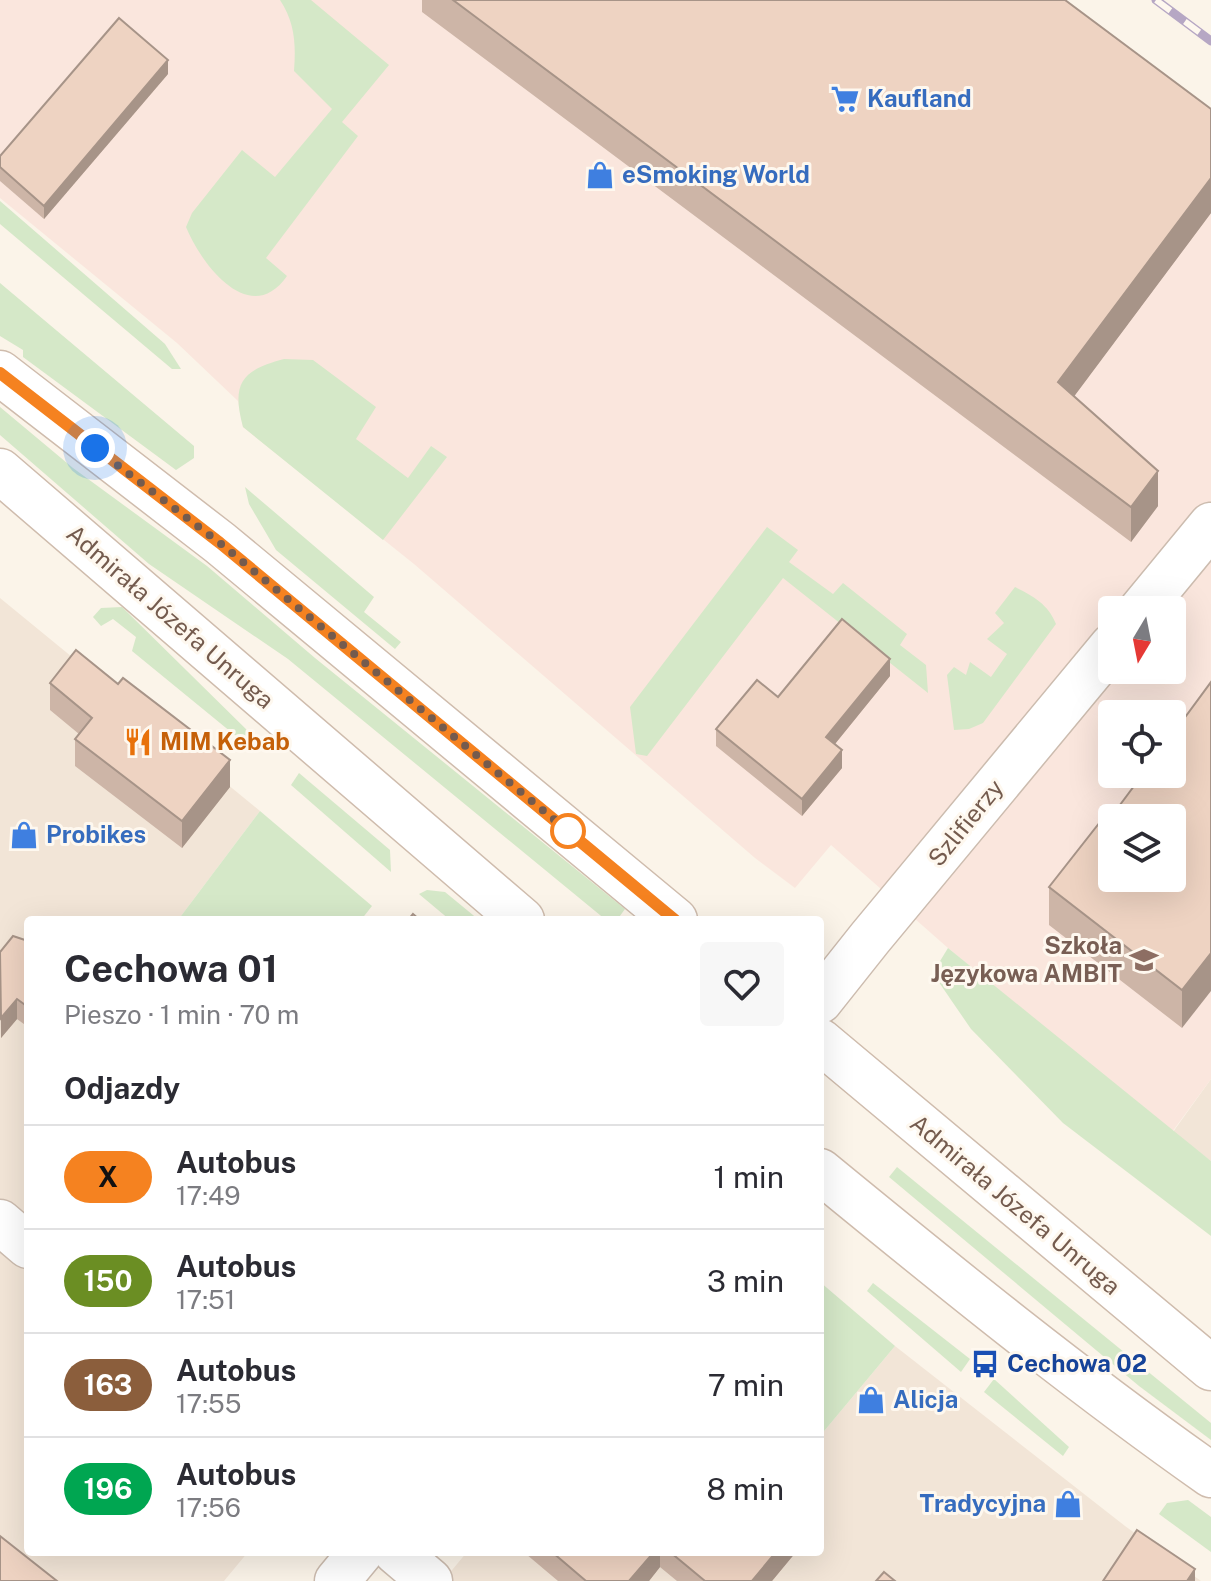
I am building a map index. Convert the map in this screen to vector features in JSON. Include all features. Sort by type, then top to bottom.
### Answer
[{"type":"street","points":[[0,373],[220,543],[670,916]]},
{"type":"street","name":"Admirała Józefa Unruga","points":[[0,471],[517,916]]},
{"type":"street","points":[[1153,596],[1211,525]]},
{"type":"street","name":"Szlifierzy","points":[[824,996],[1098,663]]},
{"type":"street","name":"Admirała Józefa Unruga","points":[[824,1044],[1211,1368]]},
{"type":"street","points":[[824,1174],[987,1307],[1152,1434],[1211,1475]]},
{"type":"street","points":[[0,1222],[24,1243]]},
{"type":"street","points":[[337,1581],[358,1556]]},
{"type":"street","points":[[401,1556],[430,1581]]},
{"type":"shaded area","points":[[0,0],[1054,0],[1211,115],[1211,1079],[1172,1132],[948,948],[831,845],[795,888],[755,858],[414,564],[243,427],[238,401],[177,343],[0,198]]},
{"type":"shaded area","points":[[0,598],[260,811],[181,916],[24,916],[24,1556],[245,1556],[224,1581],[0,1581]]},
{"type":"shaded area","points":[[1211,1079],[1211,1161],[1173,1132]]},
{"type":"shaded area","points":[[895,1346],[1125,1526],[1201,1581],[443,1581],[464,1556],[824,1556],[824,1431]]},
{"type":"green space","points":[[280,0],[311,0],[389,65],[342,122],[358,136],[266,258],[287,276],[273,291],[258,296],[243,294],[215,273],[186,227],[192,213],[242,150],[275,177],[332,109],[294,71],[293,34]]},
{"type":"green space","points":[[0,201],[165,344],[181,369],[172,369],[0,224]]},
{"type":"green space","points":[[0,283],[194,446],[194,458],[176,470],[23,357],[23,350],[0,336]]},
{"type":"green space","points":[[284,359],[313,360],[376,407],[356,439],[408,478],[431,446],[447,457],[383,540],[243,427],[238,399],[243,381],[258,368]]},
{"type":"green space","points":[[0,407],[73,468],[207,566],[315,658],[625,909],[620,916],[601,916],[288,659],[149,564],[0,435]]},
{"type":"green space","points":[[245,487],[374,597],[364,612],[401,642],[395,649],[276,550],[249,504]]},
{"type":"green space","points":[[767,527],[798,550],[789,562],[833,594],[843,583],[907,634],[900,645],[926,665],[928,693],[783,578],[647,756],[636,754],[630,707]]},
{"type":"green space","points":[[1015,587],[1044,606],[1056,624],[983,723],[969,729],[954,730],[947,675],[954,667],[966,675],[970,662],[991,677],[1007,654],[987,639],[1004,623],[995,613]]},
{"type":"green space","points":[[122,607],[252,735],[253,750],[132,651],[136,637],[113,619],[101,626],[93,617],[101,608]]},
{"type":"green space","points":[[299,773],[390,850],[391,872],[291,785]]},
{"type":"green space","points":[[260,811],[372,906],[364,916],[181,916]]},
{"type":"green space","points":[[427,890],[445,892],[474,916],[445,916],[419,894]]},
{"type":"green space","points":[[948,948],[1211,1161],[1211,1236],[1063,1123],[971,1029],[936,978],[937,966]]},
{"type":"green space","points":[[897,1167],[1211,1423],[1211,1440],[1139,1386],[889,1177]]},
{"type":"green space","points":[[873,1283],[970,1359],[961,1372],[867,1291]]},
{"type":"green space","points":[[824,1285],[895,1346],[824,1431]]},
{"type":"green space","points":[[994,1379],[1069,1447],[1063,1456],[984,1392]]},
{"type":"green space","points":[[1188,1500],[1211,1517],[1211,1552],[1159,1514],[1167,1503]]},
{"type":"building","points":[[453,0],[1065,0],[1211,109],[1211,178],[1058,382],[1158,471],[1131,507]]},
{"type":"building","points":[[119,18],[168,60],[44,206],[0,167],[0,156]]},
{"type":"building","points":[[842,619],[890,659],[826,737],[842,750],[802,799],[716,729],[757,680],[778,697]]},
{"type":"building","points":[[76,650],[118,684],[123,678],[230,760],[182,821],[75,739],[92,718],[50,683]]},
{"type":"building","points":[[1211,682],[1211,953],[1182,990],[1049,887],[1098,825],[1098,892],[1186,892],[1186,804],[1121,804],[1133,788],[1186,788],[1186,716]]},
{"type":"building","points":[[13,936],[24,940],[24,1004],[17,999],[1,1018],[0,952]]},
{"type":"building","points":[[1137,1530],[1195,1569],[1187,1581],[1103,1581]]},
{"type":"building","points":[[0,1536],[57,1581],[0,1581]]},
{"type":"building","points":[[557,1556],[651,1556],[629,1581],[586,1581]]},
{"type":"building","points":[[675,1556],[773,1556],[752,1581],[705,1581]]},
{"type":"building","points":[[884,1572],[895,1581],[876,1581]]},
{"type":"railway","points":[[1156,0],[1211,41]]},
{"type":"bus line","name":"X","points":[[0,373],[220,543],[670,916]]},
{"type":"place","name":"Kaufland","points":[[845,99]]},
{"type":"place","name":"eSmoking World","points":[[600,175]]},
{"type":"place","name":"MIM Kebab","points":[[138,742]]},
{"type":"place","name":"Probikes","points":[[24,835]]},
{"type":"place","name":"Szkoła Językowa AMBIT","points":[[1144,960]]},
{"type":"place","name":"Cechowa 02","points":[[985,1364]]},
{"type":"place","name":"Alicja","points":[[871,1400]]},
{"type":"place","name":"Tradycyjna","points":[[1068,1504]]},
{"type":"route","points":[[95,448],[220,543],[568,831]]}]
